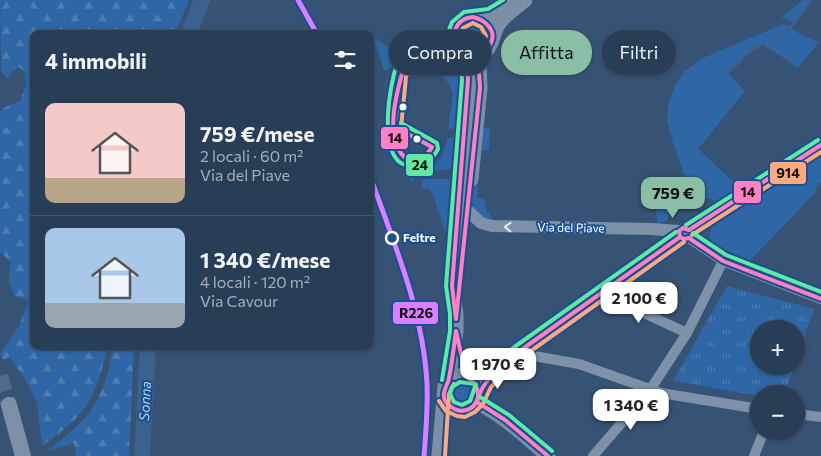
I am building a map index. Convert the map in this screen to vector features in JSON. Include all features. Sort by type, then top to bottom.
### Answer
[{"type":"highway","points":[[9,405],[23,456]]},
{"type":"main road","points":[[455,30],[458,24],[466,18],[476,18],[492,14],[513,0]]},
{"type":"main road","points":[[491,40],[492,35],[502,20],[525,0]]},
{"type":"main road","points":[[476,18],[489,25],[492,35]]},
{"type":"main road","points":[[456,314],[452,286],[468,75]]},
{"type":"main road","points":[[439,456],[445,386],[448,381],[456,331],[456,314],[480,88],[479,75]]},
{"type":"main road","points":[[444,398],[450,407],[459,411],[469,409],[477,391],[456,331]]},
{"type":"main road","points":[[448,381],[456,376],[477,391],[548,456]]},
{"type":"main road","points":[[441,440],[459,411]]},
{"type":"street","points":[[395,127],[400,75]]},
{"type":"street","points":[[477,391],[517,353],[600,293],[684,234],[821,145]]},
{"type":"street","name":"Via del Piave","points":[[468,211],[481,224],[492,226],[651,229],[684,234]]},
{"type":"street","points":[[684,234],[723,261],[821,299]]},
{"type":"street","points":[[592,456],[650,390],[687,333],[723,261]]},
{"type":"street","points":[[600,293],[687,333]]},
{"type":"street","points":[[517,353],[579,364],[650,390],[750,407]]},
{"type":"street","points":[[805,415],[821,417]]},
{"type":"street","points":[[754,456],[760,440]]},
{"type":"green space","points":[[0,0],[189,0],[177,30],[30,30],[30,350],[106,350],[98,382],[85,408],[67,427],[42,446],[37,403],[30,387],[10,357],[3,360],[0,354],[19,326],[28,301],[14,295],[9,279],[11,262],[0,252],[0,111],[20,101],[26,84],[24,71],[18,67],[11,72],[8,79],[1,71]]},
{"type":"green space","points":[[803,0],[813,0],[794,22],[781,17]]},
{"type":"green space","points":[[783,24],[819,42],[798,68],[762,45],[742,59],[728,74],[745,91],[698,149],[741,189],[719,202],[697,195],[689,188],[667,121],[668,105],[675,86],[685,71],[703,58]]},
{"type":"green space","points":[[473,25],[482,30],[464,30]]},
{"type":"green space","points":[[374,35],[389,46],[389,68],[384,71]]},
{"type":"green space","points":[[442,75],[462,75],[462,126],[448,129],[453,95],[450,86]]},
{"type":"green space","points":[[490,127],[489,149],[481,151],[477,198],[484,199],[486,209],[493,218],[487,218],[482,217],[473,209],[472,198],[479,130]]},
{"type":"green space","points":[[461,135],[455,167],[418,174],[412,185],[411,179],[415,174],[435,164],[440,159],[447,139]]},
{"type":"green space","points":[[821,152],[821,182],[815,189],[817,191],[749,262],[713,243],[709,237],[711,228]]},
{"type":"green space","points":[[426,179],[454,179],[450,244],[431,190],[421,187],[422,181]]},
{"type":"green space","points":[[684,194],[691,202],[708,207],[696,206],[685,202],[679,197]]},
{"type":"green space","points":[[669,203],[670,213],[668,219],[657,225],[656,209]]},
{"type":"green space","points":[[727,286],[814,309],[805,335],[805,320],[750,320],[750,375],[791,375],[788,385],[750,385],[750,394],[673,381]]},
{"type":"green space","points":[[112,350],[134,350],[129,456],[76,456],[74,443],[45,452],[63,439],[89,413],[98,398],[110,363]]},
{"type":"green space","points":[[458,381],[470,385],[473,392],[464,405],[452,402],[449,390]]},
{"type":"waterway","name":"Sonna","points":[[191,30],[202,0]]},
{"type":"waterway","points":[[727,72],[753,48],[765,44],[770,46],[782,36],[811,0]]},
{"type":"waterway","name":"Sonna","points":[[142,456],[148,350]]},
{"type":"tunnel","points":[[0,376],[9,405]]},
{"type":"transit line","name":"R226","points":[[298,0],[315,30]]},
{"type":"transit line","name":"24","points":[[442,380],[450,331],[450,314],[446,286],[462,80],[460,58],[452,50],[449,43],[449,30],[452,22],[464,12],[488,9],[503,0]]},
{"type":"transit line","name":"14","points":[[473,17],[482,21],[490,28],[493,38],[479,64],[480,88],[456,319],[452,286],[468,80],[466,55],[456,46],[454,34],[456,27],[461,22],[473,17]]},
{"type":"transit line","name":"914","points":[[473,23],[481,27],[486,36],[473,63],[472,52],[464,45],[460,38],[463,28],[473,23]]},
{"type":"transit line","name":"24","points":[[394,75],[388,113],[388,129],[394,156],[402,164],[414,166],[428,161],[434,156],[438,149],[437,143],[401,123]]},
{"type":"transit line","name":"14","points":[[395,127],[432,147],[422,157],[408,160],[399,150],[394,137],[393,121],[402,75]]},
{"type":"transit line","name":"914","points":[[401,128],[407,75]]},
{"type":"transit line","name":"24","points":[[686,225],[818,140]]},
{"type":"transit line","name":"14","points":[[680,237],[679,231],[683,228],[689,230],[821,145]]},
{"type":"transit line","name":"914","points":[[692,235],[821,152]]},
{"type":"transit line","name":"R226","points":[[374,187],[398,252],[420,330],[427,383],[424,456]]},
{"type":"transit line","name":"24","points":[[493,365],[513,348],[676,232]]},
{"type":"transit line","name":"24","points":[[693,233],[726,255],[821,292]]},
{"type":"transit line","name":"14","points":[[680,237],[684,239],[689,238],[723,261],[821,299]]},
{"type":"transit line","name":"14","points":[[477,402],[479,394],[487,381],[517,353],[680,237]]},
{"type":"transit line","name":"914","points":[[439,401],[446,411],[457,416],[465,417],[475,412],[483,404],[491,387],[521,358],[684,242]]},
{"type":"transit line","name":"14","points":[[456,331],[466,376],[474,383],[478,391],[478,398],[475,404],[464,411],[450,406],[444,397],[456,331]]},
{"type":"transit line","name":"24","points":[[460,382],[476,384],[470,401],[462,405],[454,402],[450,394],[452,387],[460,382]]},
{"type":"transit line","name":"914","points":[[445,456],[449,394],[454,384]]},
{"type":"transit line","name":"24","points":[[480,397],[509,415],[552,451]]},
{"type":"transit line","name":"14","points":[[477,402],[505,420],[548,456]]},
{"type":"place","name":"Feltre","points":[[392,238]]}]
